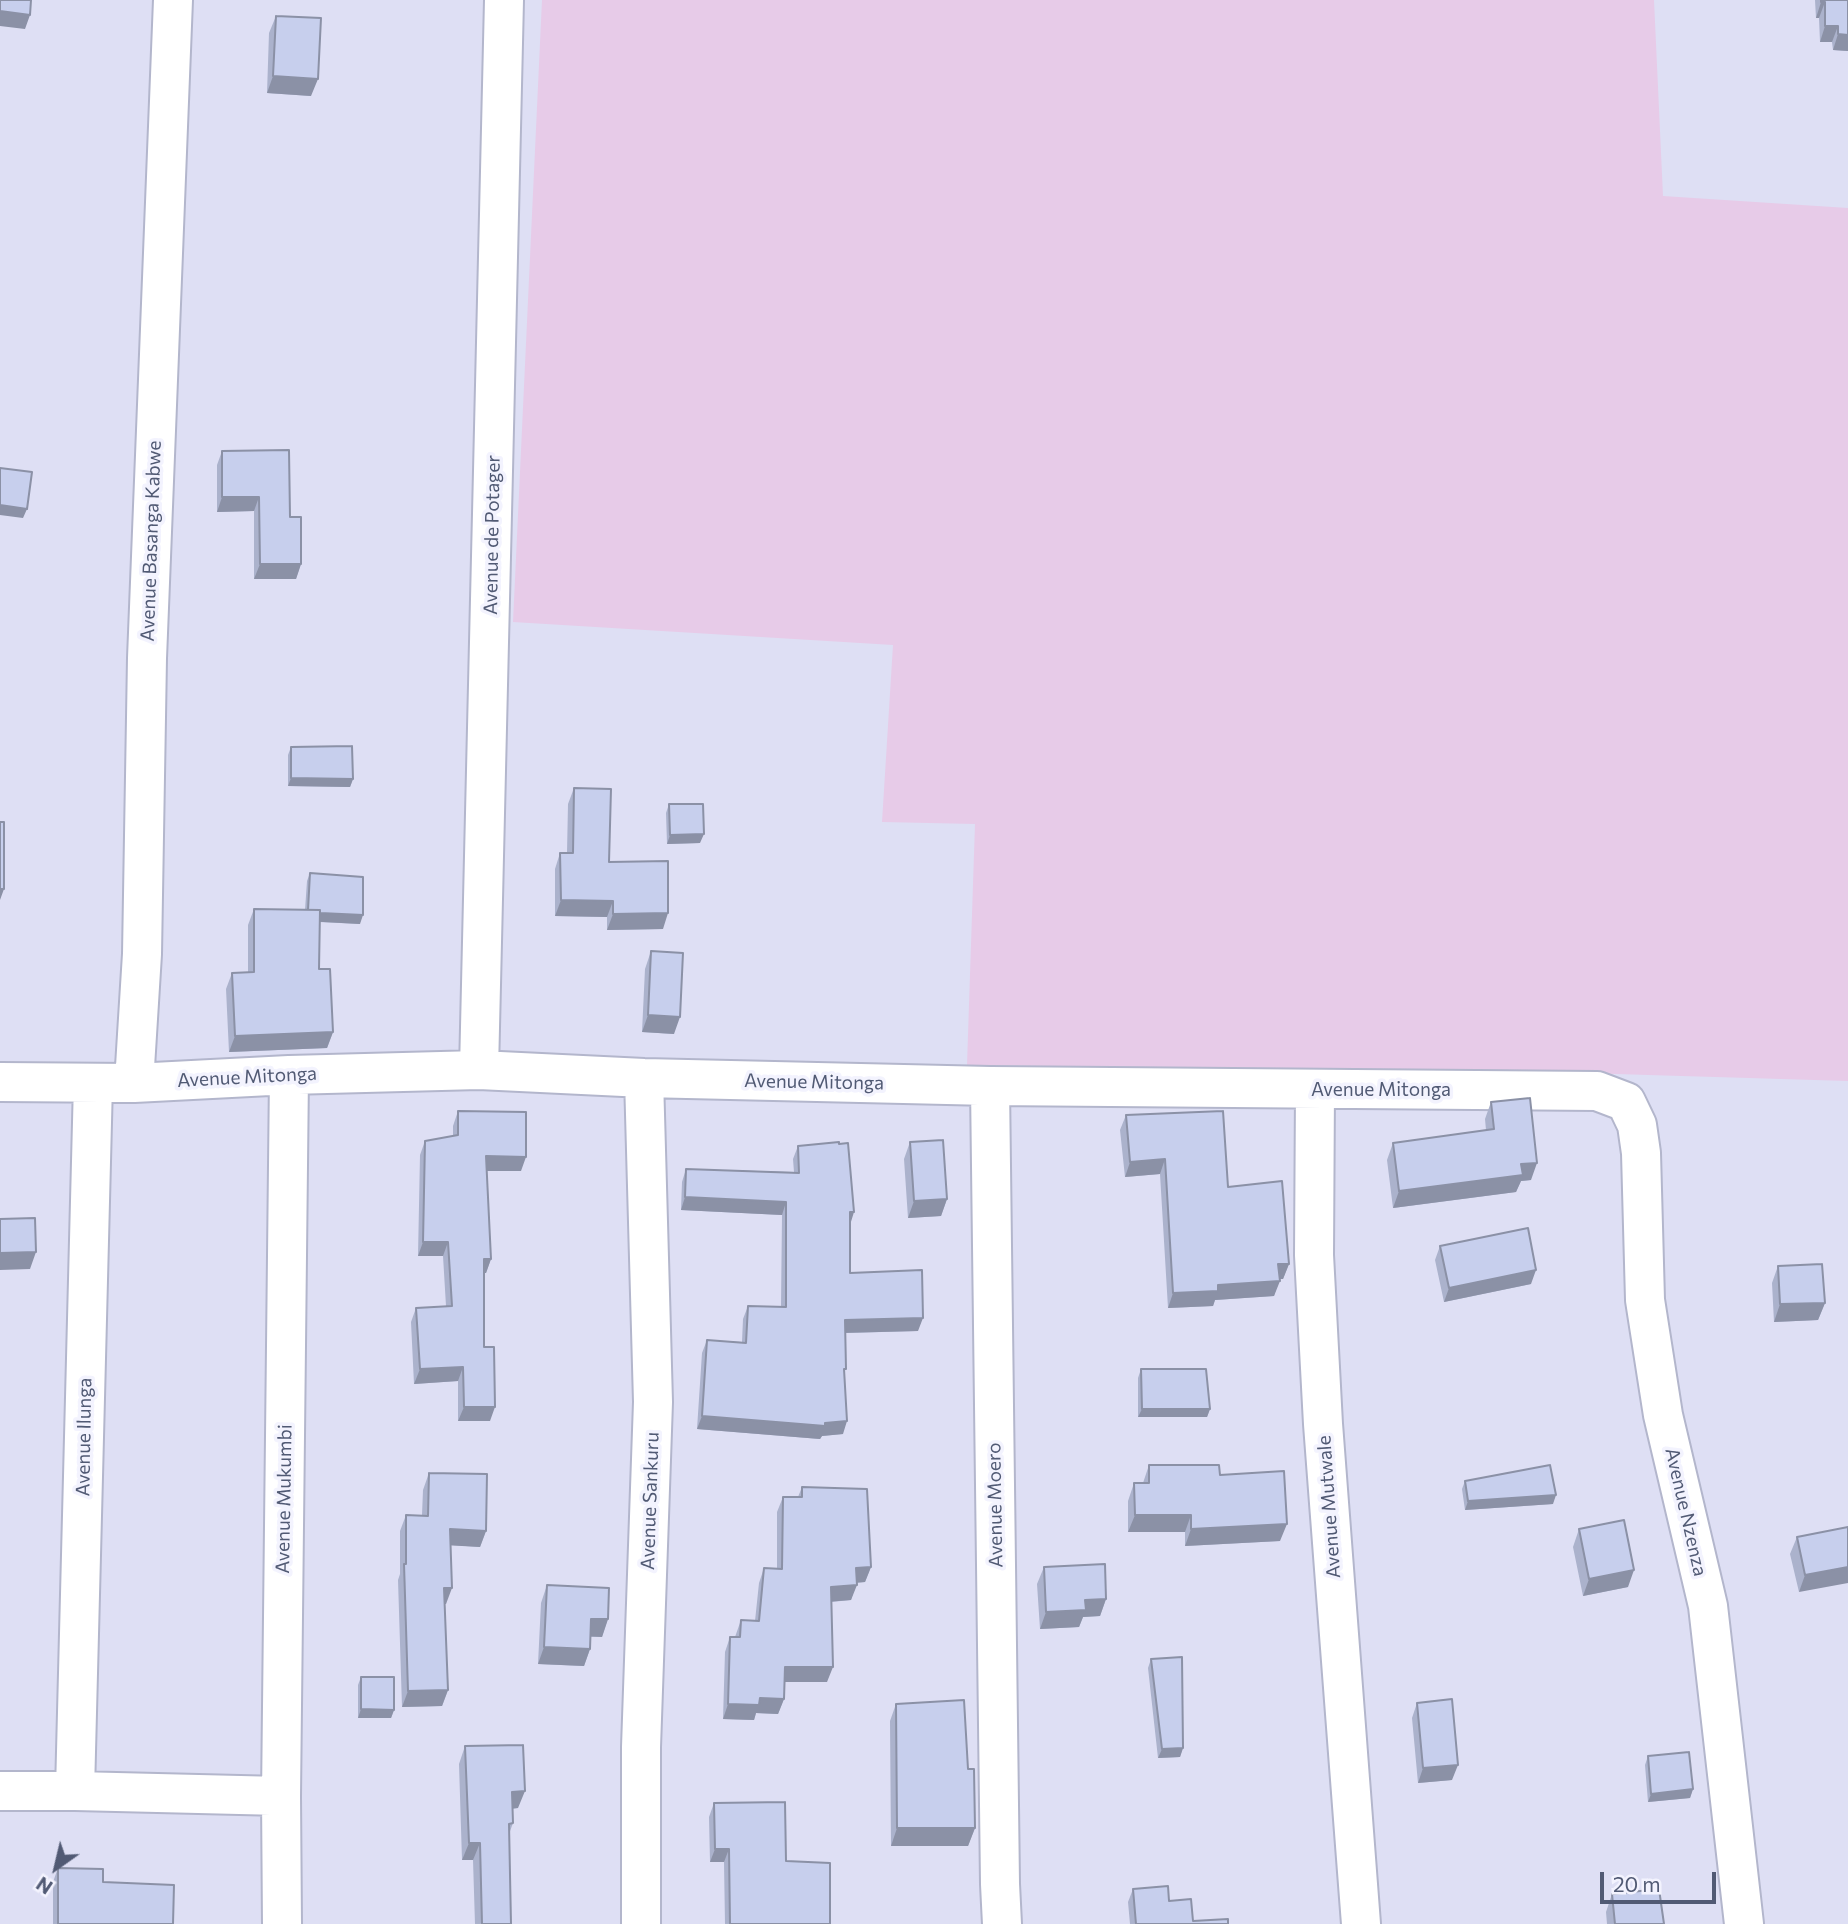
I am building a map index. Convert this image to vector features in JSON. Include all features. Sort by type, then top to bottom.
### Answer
[{"type":"street","name":"Avenue Basanga Kabwe","points":[[134,1083],[142,954],[147,658],[173,0]]},
{"type":"street","name":"Avenue de Potager","points":[[479,1070],[504,0]]},
{"type":"street","name":"Avenue Mitonga","points":[[0,1082],[134,1083],[289,1074],[479,1070],[644,1078],[990,1086],[1597,1091],[1626,1102]]},
{"type":"street","name":"Avenue Mukumbi","points":[[282,1924],[289,1074]]},
{"type":"street","name":"Avenue Sankuru","points":[[641,1924],[641,1747],[653,1402],[644,1078]]},
{"type":"street","name":"Avenue Ilunga","points":[[75,1791],[93,1083]]},
{"type":"street","name":"Avenue Moero","points":[[990,1086],[1002,1924]]},
{"type":"street","name":"Avenue Mutwale","points":[[1315,1089],[1314,1255],[1323,1424],[1361,1924]]},
{"type":"street","name":"Avenue Nzenza","points":[[1626,1102],[1637,1125],[1641,1153],[1645,1300],[1663,1415],[1708,1606],[1744,1924]]},
{"type":"street","points":[[0,1791],[281,1796]]},
{"type":"shaded area","points":[[0,0],[1848,0],[1848,1924],[0,1924]]},
{"type":"shaded area","points":[[542,0],[1654,0],[1663,196],[1848,208],[1848,1081],[1582,1073],[967,1065],[975,824],[882,822],[893,645],[513,622]]},
{"type":"building","points":[[0,0],[31,0],[30,15],[0,11]]},
{"type":"building","points":[[1821,0],[1848,0],[1848,35],[1838,34],[1838,26],[1825,26],[1825,2]]},
{"type":"building","points":[[276,16],[321,18],[318,79],[273,76]]},
{"type":"building","points":[[289,450],[290,517],[301,517],[301,564],[260,564],[259,497],[222,497],[222,451]]},
{"type":"building","points":[[0,468],[32,472],[27,509],[0,505]]},
{"type":"building","points":[[352,746],[353,779],[291,778],[291,747]]},
{"type":"building","points":[[574,788],[611,789],[609,862],[668,861],[668,913],[613,914],[613,901],[561,900],[560,853],[573,853]]},
{"type":"building","points":[[669,804],[703,804],[704,834],[670,835]]},
{"type":"building","points":[[0,822],[4,822],[4,889],[0,889]]},
{"type":"building","points":[[310,873],[363,877],[363,915],[308,910]]},
{"type":"building","points":[[254,909],[320,910],[319,969],[330,969],[333,1032],[235,1036],[232,973],[254,972]]},
{"type":"building","points":[[651,951],[683,953],[680,1017],[648,1015]]},
{"type":"building","points":[[1530,1098],[1537,1163],[1521,1164],[1523,1175],[1399,1191],[1393,1143],[1494,1129],[1491,1102]]},
{"type":"building","points":[[458,1111],[526,1112],[526,1157],[486,1156],[491,1259],[484,1259],[484,1347],[494,1347],[495,1407],[464,1407],[463,1367],[420,1369],[416,1308],[452,1306],[448,1242],[423,1242],[425,1141],[458,1135]]},
{"type":"building","points":[[1223,1111],[1228,1187],[1282,1181],[1289,1264],[1278,1264],[1280,1281],[1218,1285],[1218,1291],[1173,1293],[1165,1159],[1130,1162],[1126,1115]]},
{"type":"building","points":[[943,1140],[947,1199],[914,1201],[910,1142]]},
{"type":"building","points":[[848,1143],[854,1212],[850,1212],[850,1273],[922,1270],[923,1318],[845,1320],[847,1421],[825,1423],[825,1426],[702,1416],[707,1340],[746,1343],[748,1306],[786,1307],[786,1202],[685,1197],[686,1169],[799,1173],[798,1146]]},
{"type":"building","points":[[35,1218],[36,1252],[0,1253],[0,1219]]},
{"type":"building","points":[[1528,1228],[1536,1270],[1449,1288],[1440,1246]]},
{"type":"building","points":[[1822,1264],[1825,1303],[1780,1304],[1778,1266]]},
{"type":"building","points":[[1141,1369],[1206,1369],[1210,1409],[1142,1409]]},
{"type":"building","points":[[1149,1465],[1219,1465],[1220,1475],[1284,1471],[1287,1524],[1191,1529],[1191,1515],[1135,1515],[1134,1483],[1149,1483]]},
{"type":"building","points":[[1550,1465],[1556,1495],[1468,1501],[1465,1481]]},
{"type":"building","points":[[429,1473],[487,1474],[486,1531],[450,1529],[452,1588],[444,1588],[448,1690],[408,1691],[404,1564],[406,1515],[428,1516]]},
{"type":"building","points":[[802,1487],[867,1489],[871,1567],[856,1568],[857,1585],[831,1587],[833,1667],[785,1667],[784,1699],[760,1698],[759,1705],[728,1704],[730,1637],[740,1637],[741,1620],[759,1621],[764,1568],[782,1569],[783,1497],[802,1497]]},
{"type":"building","points":[[1624,1520],[1634,1570],[1589,1579],[1579,1529]]},
{"type":"building","points":[[1848,1527],[1848,1567],[1805,1575],[1797,1537]]},
{"type":"building","points":[[1105,1564],[1106,1599],[1085,1600],[1086,1610],[1046,1612],[1044,1567]]},
{"type":"building","points":[[547,1585],[609,1588],[608,1619],[591,1619],[590,1649],[544,1647]]},
{"type":"building","points":[[1182,1657],[1183,1748],[1162,1749],[1151,1659]]},
{"type":"building","points":[[361,1677],[394,1677],[394,1710],[361,1709]]},
{"type":"building","points":[[1452,1699],[1458,1765],[1423,1768],[1417,1703]]},
{"type":"building","points":[[964,1700],[968,1769],[974,1769],[975,1828],[897,1828],[896,1704]]},
{"type":"building","points":[[523,1745],[525,1791],[512,1792],[513,1823],[509,1824],[511,1924],[482,1924],[480,1843],[469,1843],[465,1746]]},
{"type":"building","points":[[1689,1752],[1693,1789],[1651,1794],[1648,1756]]},
{"type":"building","points":[[785,1802],[786,1861],[830,1863],[830,1924],[730,1924],[729,1849],[715,1849],[714,1803]]},
{"type":"building","points":[[58,1868],[103,1869],[103,1882],[174,1885],[173,1924],[58,1924]]},
{"type":"building","points":[[1168,1886],[1169,1901],[1191,1899],[1193,1921],[1228,1919],[1228,1924],[1136,1924],[1133,1889]]},
{"type":"building","points":[[1659,1889],[1664,1924],[1615,1924],[1612,1894]]}]
